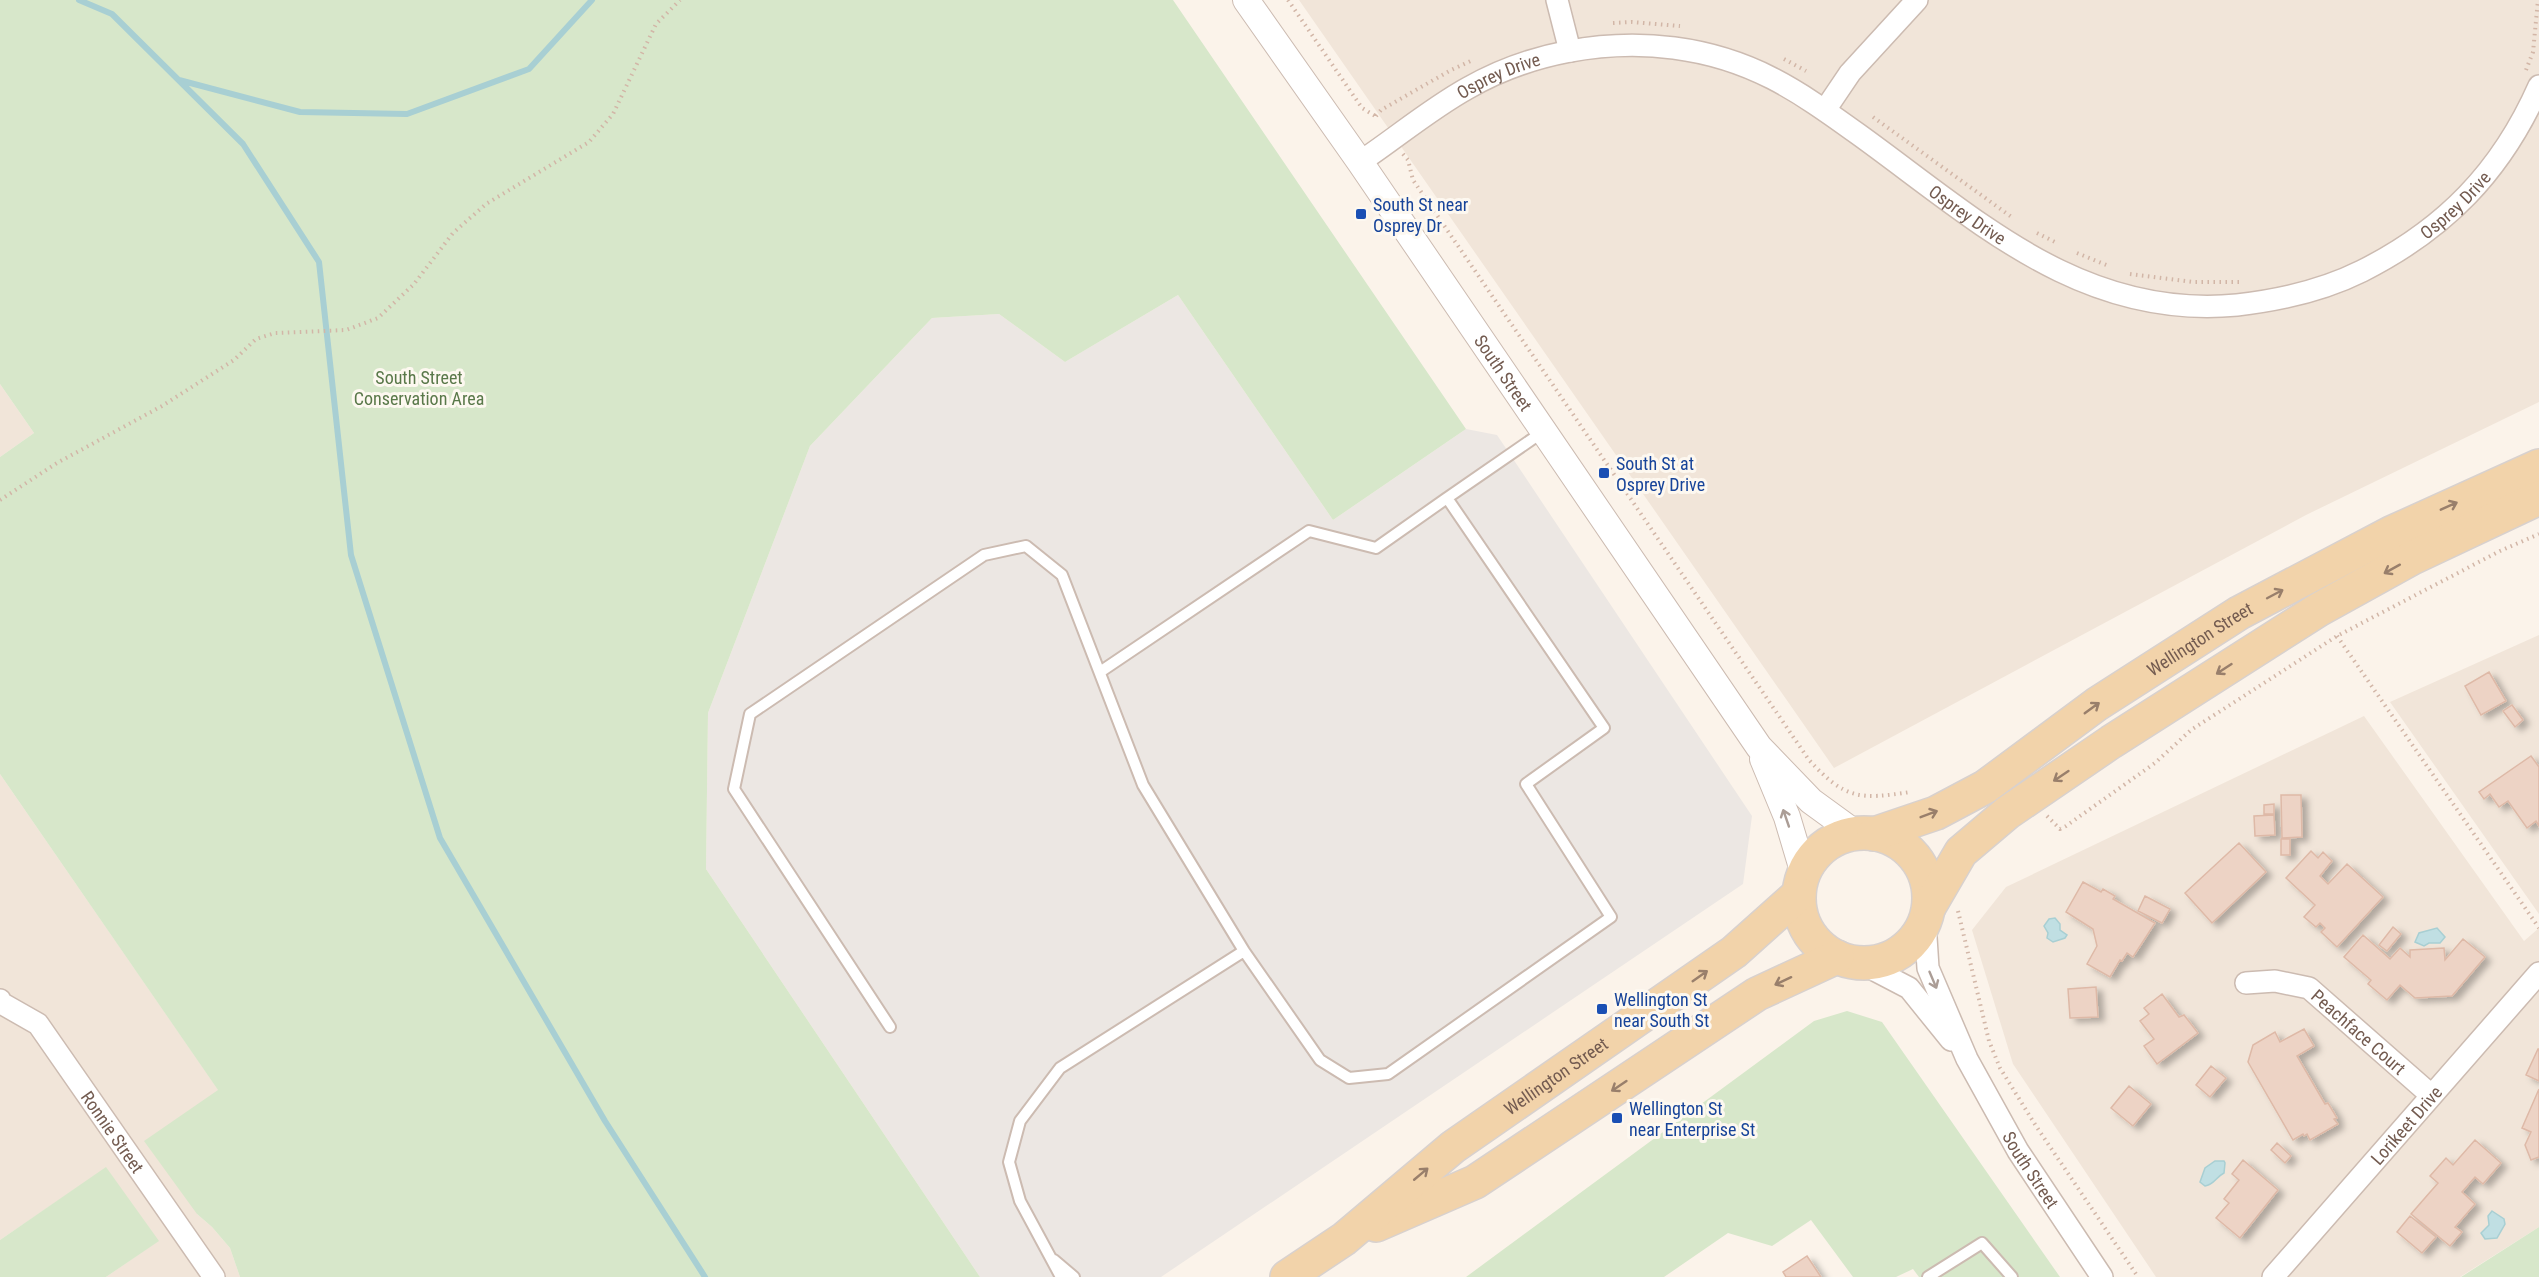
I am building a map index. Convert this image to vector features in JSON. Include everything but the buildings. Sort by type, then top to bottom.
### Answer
[{"type":"main road","name":"Wellington Street","points":[[1287,1277],[1344,1239],[1453,1148],[1734,952],[1801,884],[1816,854],[1834,840],[1865,834],[1936,813],[1985,787],[2097,704],[2239,613],[2391,533],[2539,466]]},
{"type":"main road","name":"Wellington Street","points":[[1344,1239],[1475,1182],[1756,994],[1850,960],[1896,956],[1913,942],[1937,913],[1961,852],[2007,813],[2111,742],[2318,610],[2412,558],[2539,498]]},
{"type":"main road","points":[[1865,834],[1896,841],[1914,855],[1924,872],[1929,894],[1937,913]]},
{"type":"main road","points":[[1801,884],[1800,909],[1808,930],[1818,944],[1850,960]]},
{"type":"street","name":"South Street","points":[[1246,0],[1360,162],[1759,747],[1811,801],[1865,834]]},
{"type":"street","points":[[1557,0],[1570,51]]},
{"type":"street","points":[[1825,110],[1850,73],[1917,0]]},
{"type":"street","name":"Osprey Drive","points":[[1360,162],[1467,88],[1516,65],[1570,51],[1619,46],[1673,48],[1732,59],[1784,83],[2034,259],[2084,284],[2144,302],[2211,307],[2281,300],[2343,280],[2402,251],[2452,212],[2496,163],[2528,111],[2532,79]]},
{"type":"street","name":"South Street","points":[[1759,747],[1787,817],[1801,884]]},
{"type":"street","name":"South Street","points":[[1937,913],[1928,968],[1967,1059],[2018,1151],[2102,1277]]},
{"type":"street","name":"South Street","points":[[1850,960],[1909,988],[1967,1059]]},
{"type":"street","name":"Lorikeet Drive","points":[[2273,1277],[2539,973]]},
{"type":"street","name":"Peachface Court","points":[[2246,983],[2275,981],[2309,988],[2431,1095]]},
{"type":"street","name":"Ronnie Street","points":[[0,1002],[38,1024],[214,1277]]},
{"type":"lane","points":[[1100,672],[1309,531],[1376,548],[1544,431]]},
{"type":"lane","points":[[890,1027],[734,789],[750,714],[984,555],[1026,546],[1062,575],[1143,785],[1244,951],[1320,1060],[1349,1078],[1388,1074],[1611,917],[1526,784],[1604,728],[1447,498]]},
{"type":"lane","points":[[1060,1277],[1020,1201],[1009,1162],[1020,1121],[1060,1068],[1244,951]]},
{"type":"lane","points":[[1928,1277],[1982,1243],[2012,1277]]},
{"type":"lane","points":[[1049,1256],[1074,1277]]},
{"type":"path","points":[[0,500],[57,463],[162,406],[234,360],[256,339],[275,333],[346,330],[378,318],[414,284],[453,233],[486,204],[589,142],[613,114],[656,24],[680,0]]},
{"type":"path","points":[[1288,0],[1362,108],[1380,121]]},
{"type":"path","points":[[2532,79],[2538,0]]},
{"type":"path","points":[[1867,112],[2015,219]]},
{"type":"path","points":[[1403,154],[1408,160],[1413,180],[1809,760],[1825,778],[1849,794],[1873,798],[1914,792]]},
{"type":"path","points":[[2034,231],[2064,247]]},
{"type":"path","points":[[2074,252],[2118,269]]},
{"type":"path","points":[[2129,273],[2193,282],[2247,282]]},
{"type":"path","points":[[2038,821],[2046,815],[2060,829],[2066,826],[2155,764],[2191,730],[2337,636],[2500,551],[2539,534]]},
{"type":"path","points":[[2337,636],[2539,928]]},
{"type":"path","points":[[1937,913],[2000,1068],[2036,1126],[2138,1277]]},
{"type":"shaded area","points":[[1299,0],[2539,0],[2539,402],[2306,515],[1834,768]]},
{"type":"shaded area","points":[[1178,295],[1333,520],[1466,429],[1497,435],[1752,816],[1743,884],[1161,1277],[980,1277],[706,869],[708,713],[810,446],[932,318],[999,314],[1065,362]]},
{"type":"shaded area","points":[[0,384],[34,433],[0,457]]},
{"type":"shaded area","points":[[2539,635],[2539,914],[2390,702]]},
{"type":"shaded area","points":[[2364,716],[2524,941],[2539,928],[2539,1227],[2460,1277],[2156,1277],[2013,1064],[1972,930],[2006,887]]},
{"type":"shaded area","points":[[0,774],[219,1091],[197,1214],[230,1248],[240,1277],[106,1277],[158,1241],[106,1168],[0,1240]]},
{"type":"green space","name":"South Street Conservation Area","points":[[0,0],[1173,0],[1466,429],[1333,520],[1178,295],[1065,362],[999,314],[932,318],[810,446],[708,713],[706,869],[980,1277],[240,1277],[230,1248],[197,1214],[144,1141],[218,1090],[0,774],[0,457],[34,433],[0,384]]},
{"type":"green space","points":[[1847,1011],[1882,1022],[2060,1277],[1919,1277],[1913,1269],[1896,1277],[1853,1277],[1811,1220],[1772,1246],[1728,1233],[1664,1277],[1466,1277],[1814,1021]]},
{"type":"green space","points":[[106,1167],[159,1241],[106,1277],[0,1277],[0,1240]]},
{"type":"green space","points":[[2539,1227],[2539,1277],[2461,1277]]},
{"type":"water","points":[[2055,918],[2060,924],[2060,930],[2067,935],[2053,942],[2047,938],[2048,933],[2044,926],[2049,919]]},
{"type":"water","points":[[2437,928],[2445,937],[2440,943],[2429,943],[2424,946],[2415,942],[2419,933]]},
{"type":"water","points":[[2215,1161],[2224,1161],[2224,1173],[2205,1186],[2200,1182],[2205,1168]]},
{"type":"water","points":[[2492,1211],[2504,1219],[2505,1224],[2497,1238],[2485,1239],[2481,1233],[2489,1225],[2488,1216]]},
{"type":"waterway","points":[[79,0],[112,14],[243,144],[319,262],[351,555],[440,838],[605,1121],[705,1277]]},
{"type":"waterway","points":[[179,80],[300,112],[407,114],[529,69],[592,0]]},
{"type":"place","name":"South St near Osprey Dr","points":[[1361,214]]},
{"type":"place","name":"South St at Osprey Drive","points":[[1604,473]]},
{"type":"place","name":"Wellington St near South St","points":[[1602,1009]]},
{"type":"place","name":"Wellington St near Enterprise St","points":[[1617,1118]]}]
